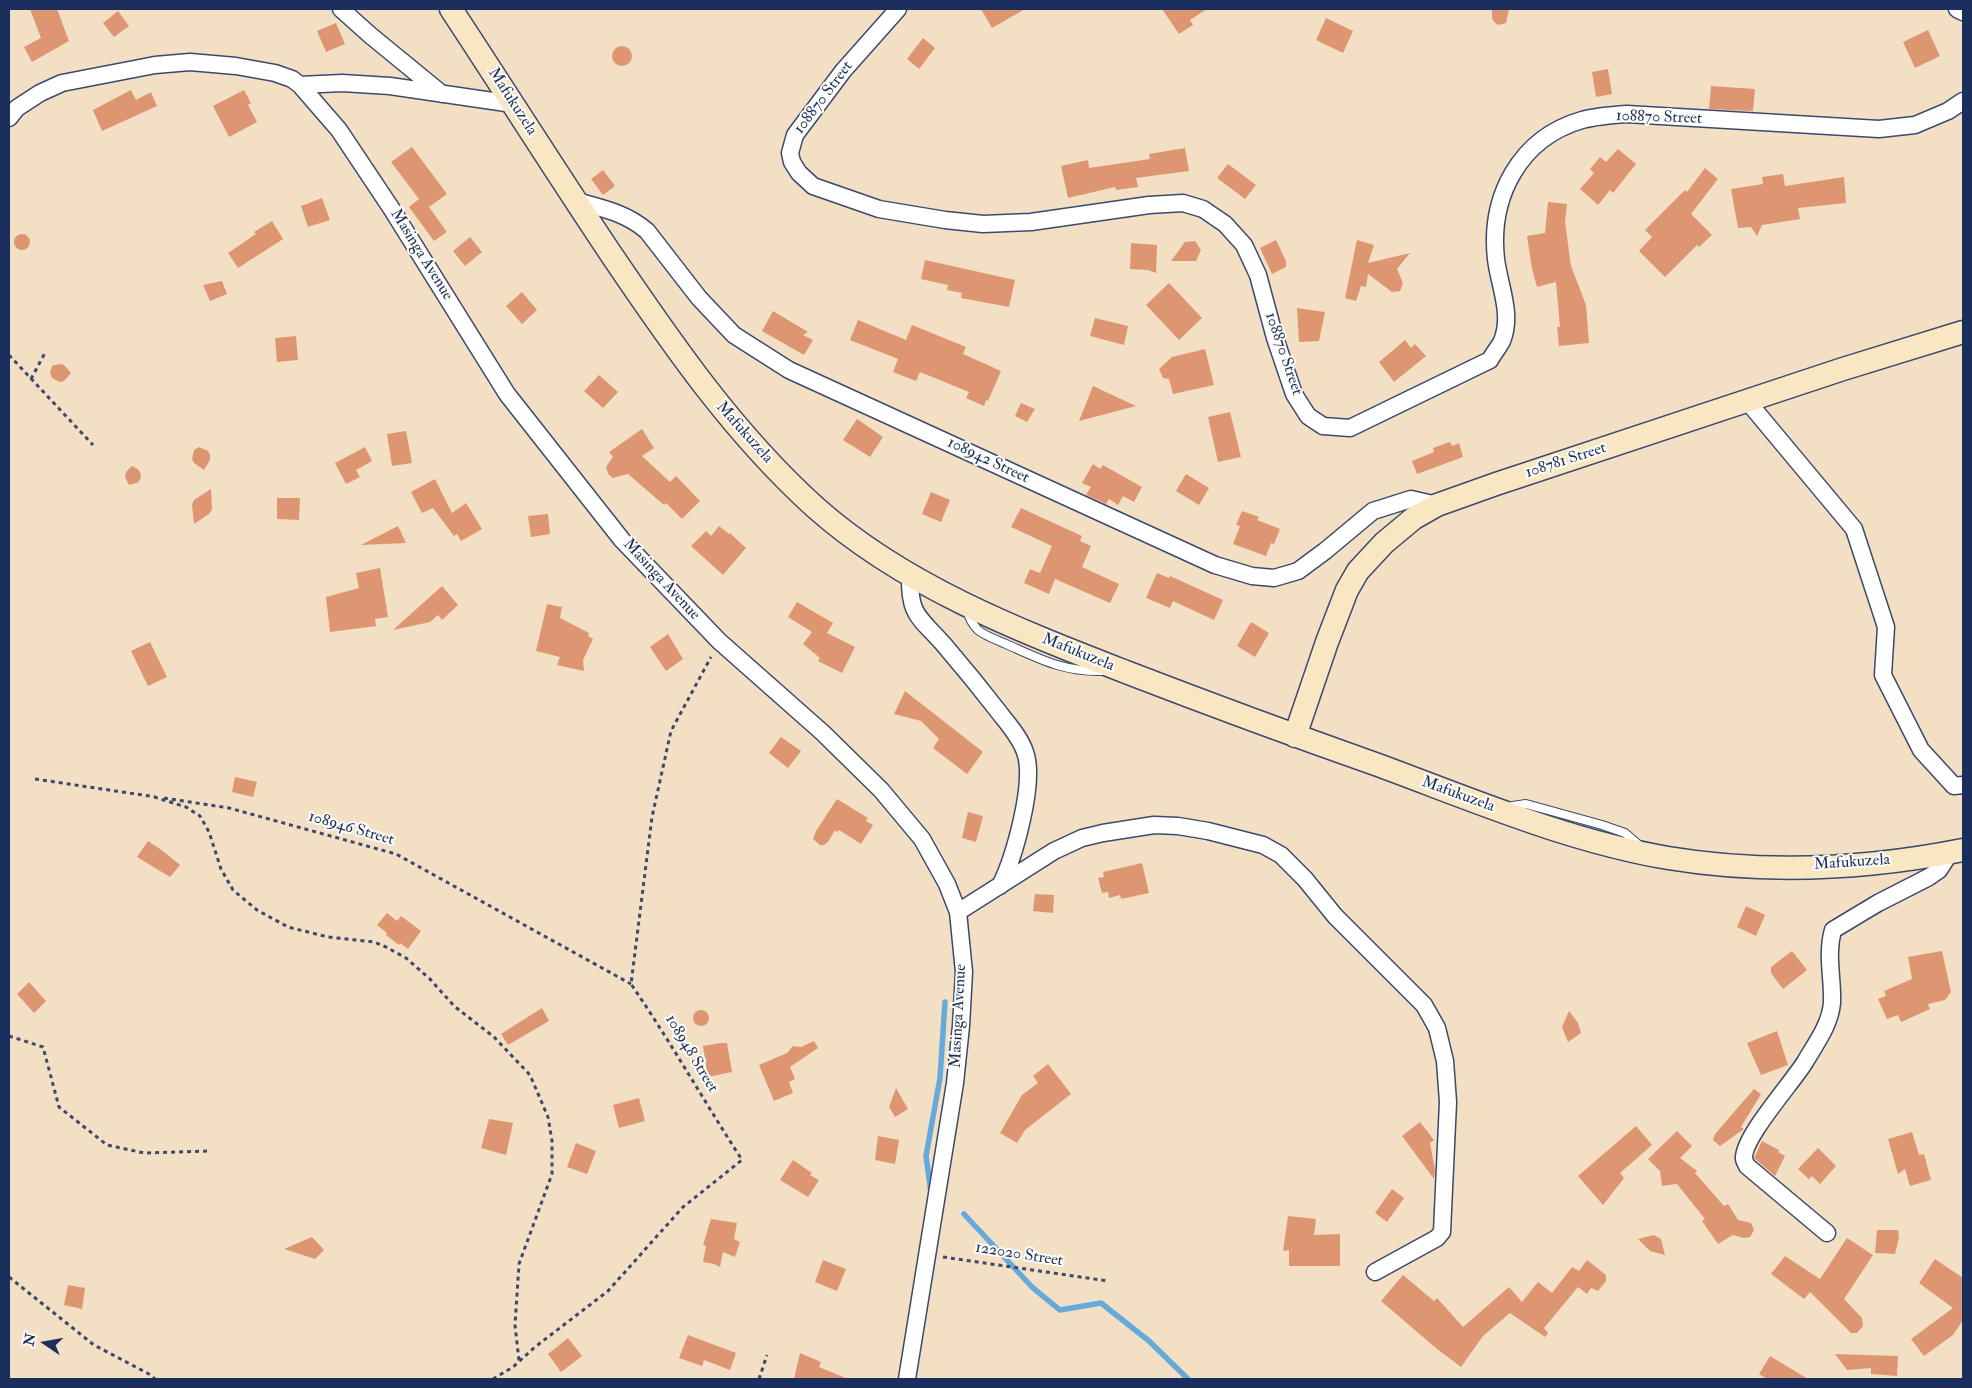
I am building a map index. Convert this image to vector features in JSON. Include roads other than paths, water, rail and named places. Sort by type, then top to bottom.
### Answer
[{"type":"main road","name":"Mafukuzela","points":[[451,9],[576,201],[669,340],[705,389],[750,442],[817,509],[863,544],[910,574],[984,614],[1059,646],[1295,736],[1497,810],[1566,833],[1648,854],[1738,866],[1789,867],[1888,861],[1957,852]]},
{"type":"main road","name":"108781 Street","points":[[1295,736],[1347,590],[1358,571],[1397,531],[1414,518],[1437,506],[1496,484],[1748,402],[1842,369],[1963,332]]},
{"type":"street","points":[[341,9],[370,36],[442,94]]},
{"type":"street","name":"108870 Street","points":[[898,9],[843,71],[794,135],[790,152],[792,162],[799,173],[813,186],[879,209],[983,224],[1031,222],[1149,205],[1183,203],[1203,209],[1225,224],[1244,245],[1258,275],[1275,338],[1294,394],[1308,416],[1323,426],[1336,428],[1350,428],[1490,360],[1502,340],[1507,314],[1496,258],[1496,218],[1510,176],[1528,152],[1550,135],[1581,120],[1627,114],[1879,129],[1915,125],[1948,111],[1963,101]]},
{"type":"street","points":[[1957,9],[1963,12]]},
{"type":"street","name":"Masinga Avenue","points":[[9,118],[17,108],[40,93],[62,83],[155,65],[190,62],[236,66],[275,73],[300,84],[339,130],[391,208],[507,394],[622,540],[719,641],[823,733],[881,790],[922,839],[947,884],[958,912],[964,972],[955,1083],[907,1379]]},
{"type":"street","points":[[300,84],[342,83],[390,86],[513,104]]},
{"type":"street","name":"108942 Street","points":[[576,201],[616,212],[637,222],[647,231],[700,298],[734,335],[789,370],[1215,565],[1252,576],[1274,578],[1298,571],[1373,511],[1411,499],[1437,506]]},
{"type":"street","points":[[1748,402],[1854,529],[1886,628],[1883,675],[1920,750],[1954,786],[1963,785]]},
{"type":"street","points":[[910,574],[910,600],[920,621],[943,644],[989,699],[1016,734],[1026,753],[1028,767],[1027,785],[1020,830],[1012,860],[1000,886]]},
{"type":"street","points":[[958,912],[1054,851],[1082,838],[1154,825],[1178,826],[1208,831],[1263,846],[1280,855],[1305,879],[1335,916],[1424,1005],[1437,1028],[1445,1061],[1448,1102],[1442,1232],[1436,1238],[1375,1272]]},
{"type":"street","points":[[1828,1233],[1746,1166],[1745,1151],[1757,1129],[1802,1067],[1826,1027],[1832,1003],[1829,953],[1833,930],[1878,902],[1929,878],[1957,852]]},
{"type":"waterway","points":[[931,1193],[926,1156],[940,1078],[945,1002]]},
{"type":"waterway","points":[[964,1214],[1032,1287],[1060,1310],[1101,1303],[1149,1341],[1188,1379]]}]
